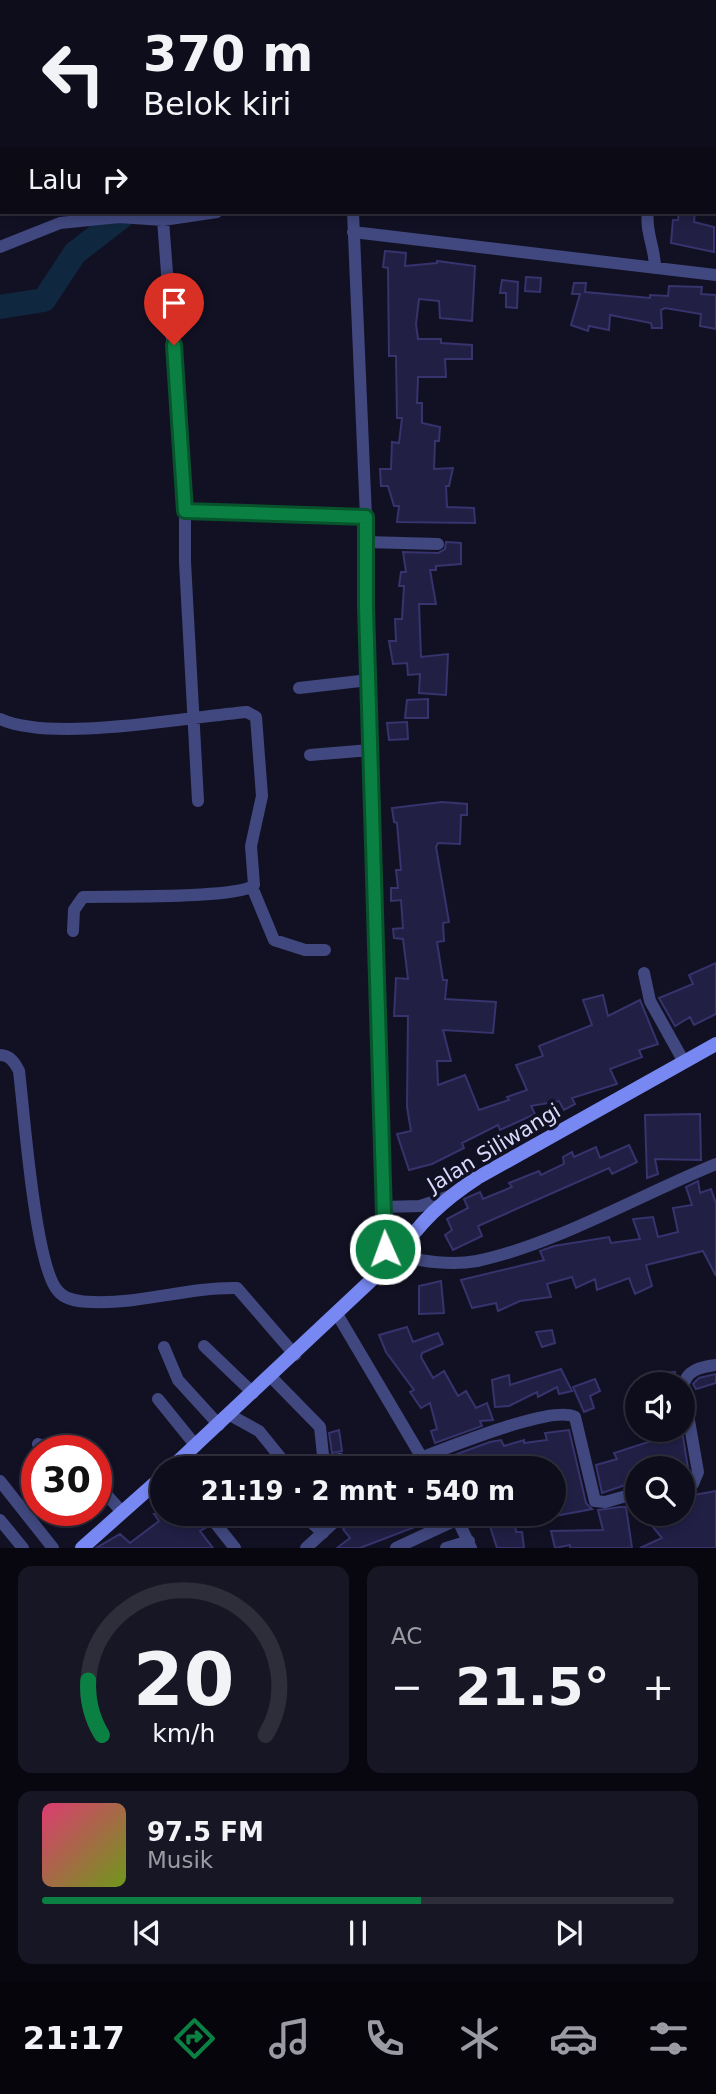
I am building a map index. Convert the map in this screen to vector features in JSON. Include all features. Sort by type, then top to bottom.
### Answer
[{"type":"main road","name":"Jalan Siliwangi","points":[[185,1456],[295,1355],[397,1256],[418,1225],[450,1196],[716,1044]]},
{"type":"main road","points":[[82,1548],[150,1487]]},
{"type":"street","points":[[0,247],[47,226],[118,217],[163,220],[204,214]]},
{"type":"street","points":[[353,214],[366,517],[385,1249],[376,1275]]},
{"type":"street","points":[[648,214],[647,233],[655,248],[655,268]]},
{"type":"street","points":[[163,220],[185,511],[192,716],[198,802]]},
{"type":"street","points":[[353,232],[716,275]]},
{"type":"street","points":[[185,511],[366,517]]},
{"type":"street","points":[[366,542],[438,544]]},
{"type":"street","points":[[299,688],[369,680]]},
{"type":"street","points":[[0,719],[32,728],[84,729],[247,712],[256,717],[262,796],[251,846],[252,887],[274,940],[305,950],[326,950]]},
{"type":"street","points":[[310,755],[370,750]]},
{"type":"street","points":[[73,931],[74,909],[83,897],[218,893],[252,887]]},
{"type":"street","points":[[644,972],[650,1001],[684,1062]]},
{"type":"street","points":[[0,1055],[6,1055],[19,1071],[31,1179],[47,1274],[58,1293],[71,1299],[92,1302],[150,1299],[237,1288],[295,1355]]},
{"type":"street","points":[[397,1256],[437,1262],[478,1261],[546,1238],[715,1169]]},
{"type":"street","points":[[383,1207],[420,1206],[450,1196]]},
{"type":"street","points":[[340,1310],[421,1456]]},
{"type":"street","points":[[204,1346],[253,1393]]},
{"type":"street","points":[[164,1347],[178,1380],[219,1426]]},
{"type":"street","points":[[695,1479],[698,1472],[683,1386],[685,1380],[699,1368],[716,1365]]},
{"type":"street","points":[[271,1377],[320,1427],[324,1456]]},
{"type":"street","points":[[158,1399],[196,1446]]},
{"type":"street","points":[[440,1456],[544,1416],[568,1414],[575,1417],[595,1500],[605,1502],[625,1496]]},
{"type":"street","points":[[230,1415],[259,1431],[279,1456]]},
{"type":"street","points":[[0,1481],[53,1548]]},
{"type":"street","points":[[112,1501],[122,1512]]},
{"type":"street","points":[[0,1520],[23,1548]]},
{"type":"street","points":[[218,1526],[235,1548]]},
{"type":"street","points":[[315,1526],[323,1534]]},
{"type":"street","points":[[306,1548],[331,1526]]},
{"type":"street","points":[[396,1548],[437,1526]]},
{"type":"street","points":[[446,1548],[470,1544],[461,1526]]},
{"type":"building","points":[[679,214],[695,214],[694,222],[714,227],[714,252],[671,243],[673,220],[678,220]]},
{"type":"building","points":[[385,251],[406,253],[405,266],[437,261],[475,266],[472,321],[440,318],[439,301],[419,299],[416,324],[418,339],[441,339],[441,343],[472,345],[472,359],[445,359],[446,377],[418,377],[417,403],[422,403],[422,423],[440,427],[439,441],[435,441],[434,469],[453,468],[449,486],[446,486],[447,507],[474,508],[475,523],[397,522],[399,506],[394,506],[388,486],[381,486],[380,469],[391,469],[392,442],[399,443],[402,418],[397,418],[396,356],[389,356],[388,268],[383,267]]},
{"type":"building","points":[[526,277],[541,278],[540,292],[525,291]]},
{"type":"building","points":[[502,280],[518,282],[517,308],[506,307],[506,293],[500,293]]},
{"type":"building","points":[[574,283],[586,283],[585,292],[650,298],[650,295],[668,296],[669,286],[702,287],[701,294],[716,295],[716,329],[700,326],[701,314],[665,308],[661,310],[662,328],[652,328],[651,323],[610,315],[609,330],[589,326],[588,331],[571,325],[580,294],[572,294]]},
{"type":"building","points":[[446,542],[461,543],[461,564],[436,566],[436,570],[430,570],[436,604],[419,604],[421,657],[448,654],[446,695],[419,693],[420,674],[408,675],[407,663],[393,664],[389,641],[396,641],[395,619],[402,619],[404,586],[399,586],[401,572],[406,572],[403,552],[438,553],[445,549]]},
{"type":"building","points":[[428,699],[428,718],[405,718],[407,700]]},
{"type":"building","points":[[407,722],[408,739],[389,740],[387,723]]},
{"type":"building","points":[[442,802],[467,804],[467,815],[461,815],[460,844],[438,843],[436,847],[449,922],[443,923],[444,941],[437,942],[443,980],[447,980],[445,999],[496,1002],[493,1033],[443,1030],[451,1061],[437,1061],[438,1085],[465,1075],[479,1110],[509,1100],[507,1097],[527,1090],[516,1065],[543,1056],[539,1046],[592,1025],[583,1000],[603,995],[608,1016],[640,1000],[658,1044],[639,1050],[642,1057],[610,1069],[617,1084],[572,1098],[575,1104],[564,1110],[559,1101],[531,1106],[535,1114],[500,1130],[498,1125],[462,1143],[464,1148],[432,1164],[409,1170],[397,1134],[411,1131],[407,1107],[408,1016],[394,1016],[396,978],[408,979],[403,939],[394,938],[393,929],[403,928],[401,900],[391,901],[391,888],[398,888],[396,870],[401,870],[397,823],[394,822],[392,808]]},
{"type":"building","points":[[716,963],[716,1014],[694,1025],[690,1017],[675,1026],[659,998],[693,984],[689,975]]},
{"type":"building","points":[[700,1114],[701,1160],[655,1159],[658,1174],[647,1178],[645,1115]]},
{"type":"building","points":[[629,1145],[637,1162],[612,1174],[609,1168],[478,1226],[482,1236],[453,1250],[445,1235],[452,1230],[447,1219],[468,1208],[464,1199],[480,1192],[483,1199],[512,1187],[509,1183],[539,1171],[541,1175],[564,1164],[563,1157],[572,1152],[574,1157],[596,1147],[600,1158]]},
{"type":"building","points":[[698,1181],[700,1193],[711,1189],[716,1204],[716,1276],[703,1251],[646,1265],[652,1286],[635,1294],[629,1278],[597,1290],[595,1279],[576,1288],[572,1277],[547,1284],[551,1297],[520,1301],[498,1311],[496,1303],[472,1308],[461,1280],[544,1260],[540,1251],[554,1246],[609,1237],[611,1243],[640,1239],[633,1219],[653,1217],[658,1237],[678,1232],[673,1208],[692,1205],[686,1187]]},
{"type":"building","points":[[441,1281],[444,1313],[419,1314],[419,1286]]},
{"type":"building","points":[[407,1327],[413,1342],[438,1333],[443,1344],[422,1353],[421,1357],[433,1378],[444,1371],[458,1396],[466,1391],[476,1408],[487,1403],[493,1420],[480,1421],[482,1426],[435,1443],[431,1431],[437,1429],[430,1403],[421,1408],[410,1392],[414,1390],[386,1352],[379,1335]]},
{"type":"building","points":[[552,1330],[555,1343],[542,1347],[536,1332]]},
{"type":"building","points":[[561,1369],[572,1391],[559,1394],[557,1387],[538,1397],[537,1392],[509,1406],[495,1407],[492,1380],[509,1375],[510,1385]]},
{"type":"building","points":[[716,1374],[716,1383],[696,1389],[695,1382],[699,1378]]},
{"type":"building","points":[[595,1379],[600,1391],[590,1396],[594,1408],[584,1412],[573,1387]]},
{"type":"building","points":[[339,1430],[342,1451],[332,1453],[329,1433]]},
{"type":"building","points":[[569,1430],[586,1503],[592,1509],[566,1514],[566,1456],[454,1455],[501,1440],[504,1446],[524,1440],[524,1443],[547,1440],[545,1433]]},
{"type":"building","points":[[648,1442],[684,1442],[686,1456],[625,1456],[625,1485],[602,1493],[596,1465],[617,1459],[614,1453]]},
{"type":"building","points":[[716,1491],[716,1548],[640,1548],[662,1538],[652,1526],[695,1526],[695,1495]]},
{"type":"building","points":[[625,1507],[625,1526],[629,1526],[632,1548],[570,1548],[570,1545],[555,1548],[551,1531],[603,1530],[598,1510]]},
{"type":"building","points":[[152,1526],[206,1526],[200,1531],[213,1548],[96,1548],[120,1534],[130,1543]]},
{"type":"building","points":[[346,1526],[417,1526],[360,1548],[337,1548],[350,1538],[343,1529]]},
{"type":"building","points":[[490,1526],[515,1526],[516,1532],[522,1532],[524,1548],[497,1548]]},
{"type":"waterway","points":[[0,307],[44,300],[75,253],[125,214]]},
{"type":"route","points":[[174,345],[185,511],[366,517],[366,607],[385,1249]]}]
